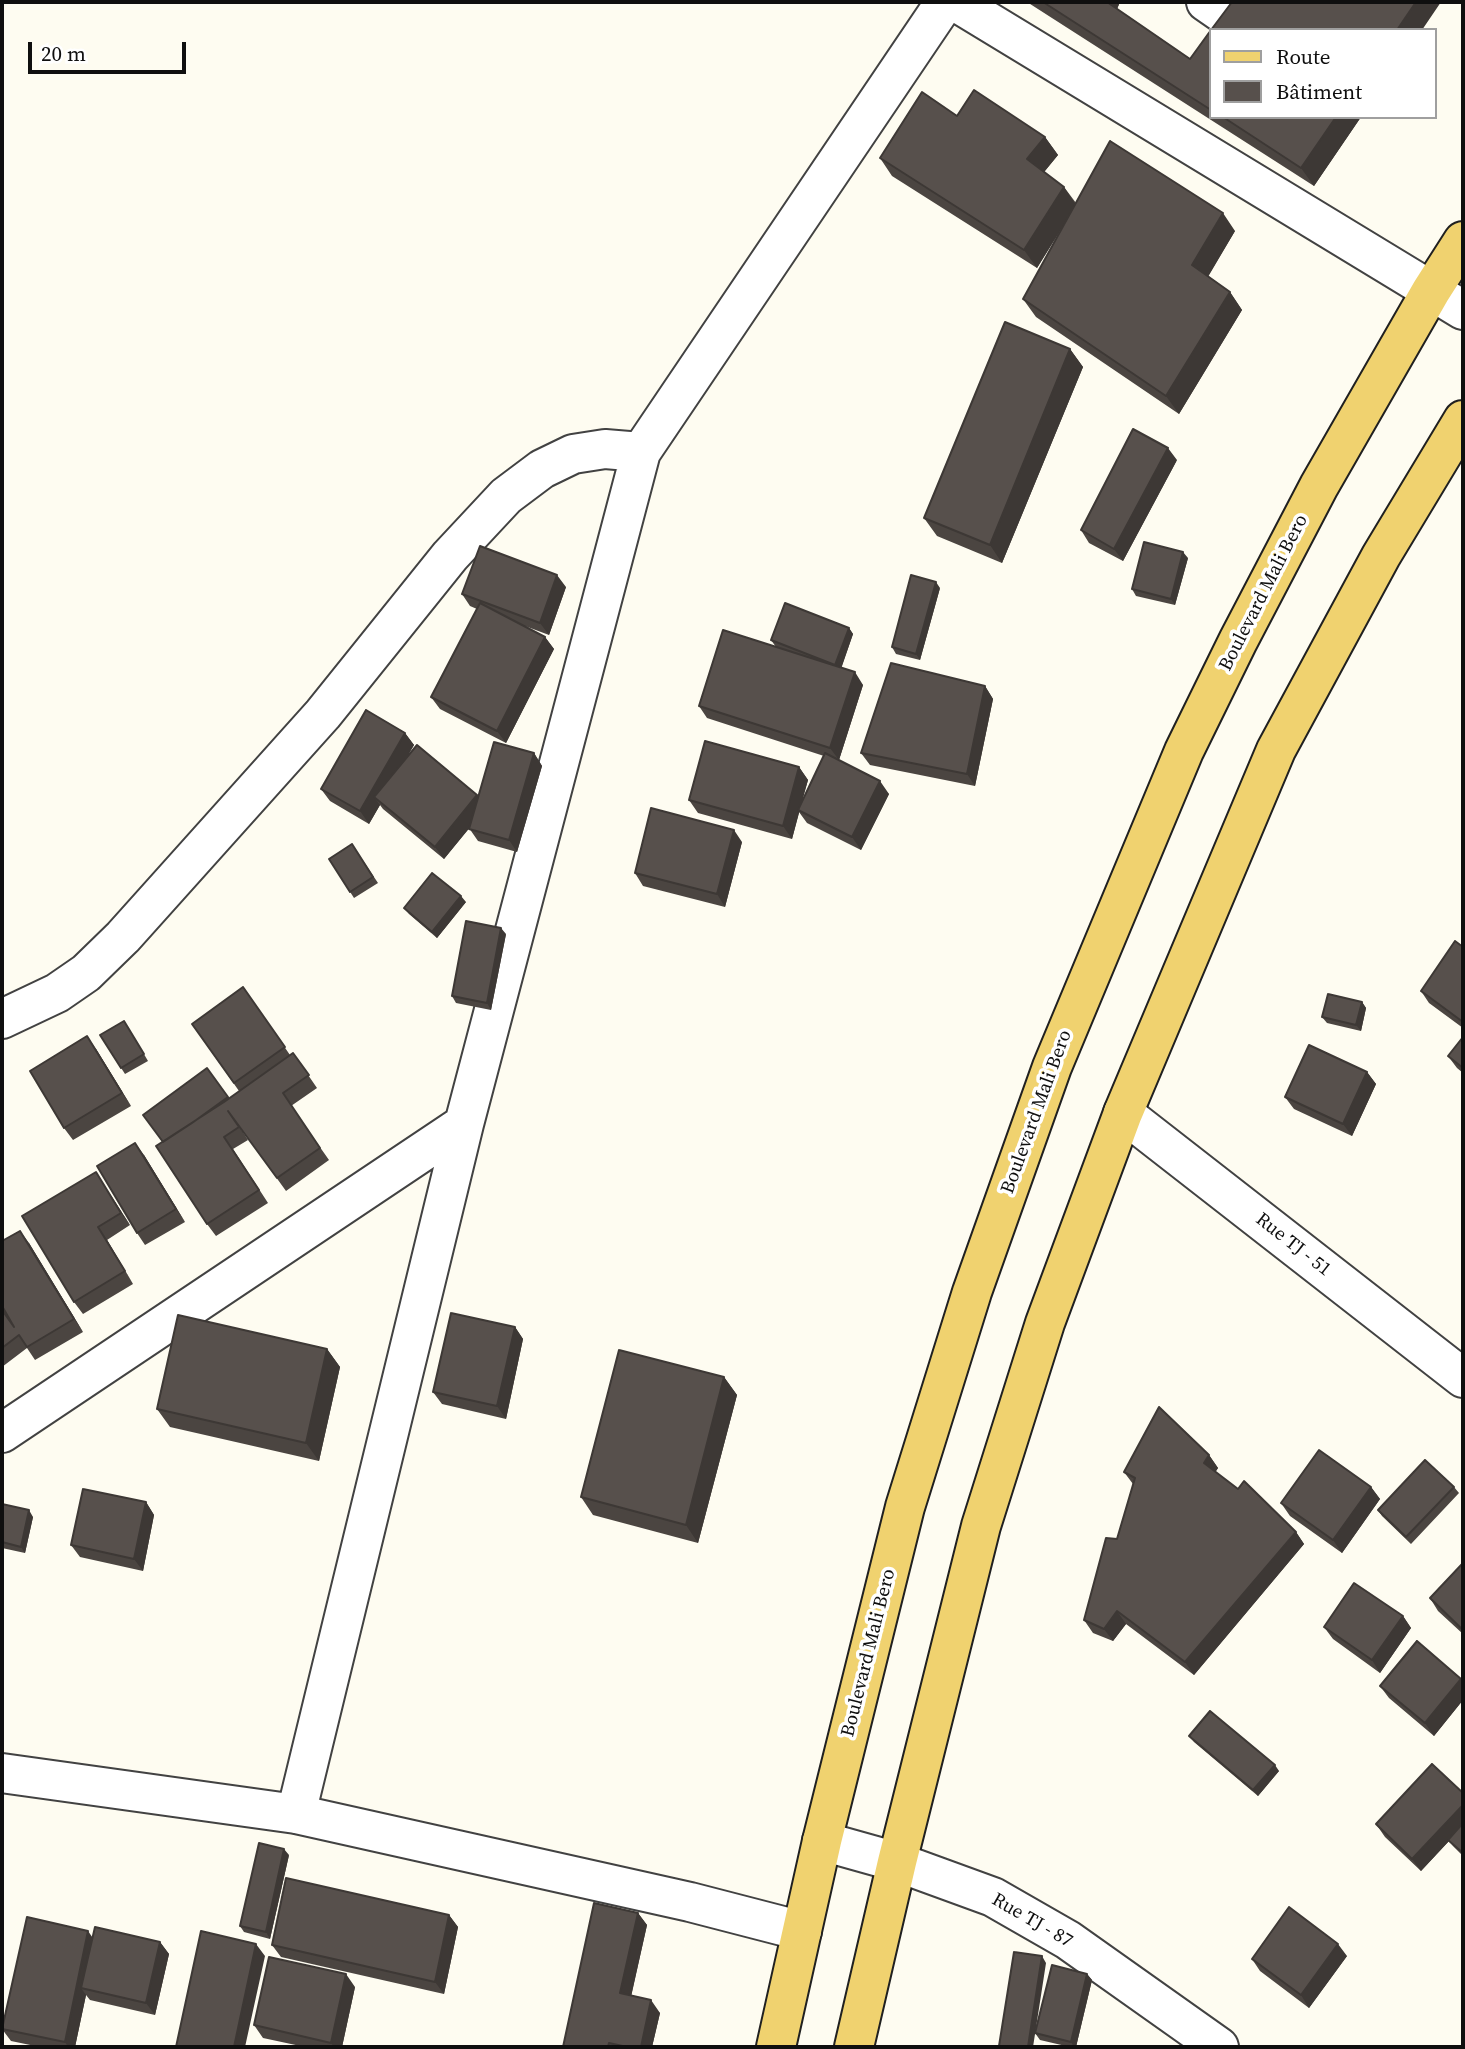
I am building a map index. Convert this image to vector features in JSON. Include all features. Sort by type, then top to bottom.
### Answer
[{"type":"main road","name":"Boulevard Mali Bero","points":[[776,2047],[822,1841],[905,1507],[972,1292],[1052,1067],[1184,751],[1238,641],[1319,486],[1431,290],[1463,241]]},
{"type":"main road","points":[[854,2047],[981,1525],[1045,1323],[1123,1113],[1276,750],[1381,556],[1463,420]]},
{"type":"street","points":[[296,1814],[464,1124],[641,452],[944,2]]},
{"type":"street","points":[[956,2],[1463,310]]},
{"type":"street","points":[[1206,2],[1231,19],[1244,2]]},
{"type":"street","points":[[2,1019],[57,993],[86,973],[123,937],[323,715],[450,556],[506,496],[541,469],[573,454],[605,449],[641,452]]},
{"type":"street","name":"Rue TJ - 51","points":[[1123,1113],[1459,1367]]},
{"type":"street","points":[[2,1433],[464,1124]]},
{"type":"street","points":[[2,1773],[296,1814],[690,1902],[802,1931]]},
{"type":"street","name":"Rue TJ - 87","points":[[822,1841],[897,1862],[993,1897],[1069,1940],[1219,2047]]},
{"type":"building","points":[[1043,2],[1107,2],[1190,59],[1210,31],[1210,109]]},
{"type":"building","points":[[1232,2],[1416,2],[1398,28],[1212,28]]},
{"type":"building","points":[[974,90],[1045,137],[1027,159],[1064,187],[1024,250],[880,158],[922,92],[957,116]]},
{"type":"building","points":[[1226,119],[1335,119],[1301,168]]},
{"type":"building","points":[[1110,141],[1223,213],[1192,265],[1230,292],[1166,396],[1023,299]]},
{"type":"building","points":[[1005,322],[1070,349],[990,545],[924,518]]},
{"type":"building","points":[[1133,429],[1168,448],[1114,549],[1081,530]]},
{"type":"building","points":[[1144,542],[1183,552],[1171,599],[1132,589]]},
{"type":"building","points":[[480,546],[557,575],[540,623],[462,594]]},
{"type":"building","points":[[911,575],[936,582],[916,654],[892,647]]},
{"type":"building","points":[[480,603],[545,637],[497,731],[431,697]]},
{"type":"building","points":[[785,603],[849,628],[835,665],[771,640]]},
{"type":"building","points":[[723,630],[855,672],[830,748],[699,706]]},
{"type":"building","points":[[891,663],[985,686],[967,774],[861,753]]},
{"type":"building","points":[[366,710],[405,733],[360,811],[321,789]]},
{"type":"building","points":[[705,741],[799,767],[783,826],[689,800]]},
{"type":"building","points":[[494,742],[534,753],[509,840],[469,829]]},
{"type":"building","points":[[417,745],[477,795],[435,847],[374,797]]},
{"type":"building","points":[[825,753],[880,781],[852,837],[798,810]]},
{"type":"building","points":[[651,808],[734,830],[717,894],[635,873]]},
{"type":"building","points":[[352,844],[373,877],[350,892],[329,859]]},
{"type":"building","points":[[432,873],[461,896],[432,932],[404,908]]},
{"type":"building","points":[[466,921],[501,928],[487,1003],[452,996]]},
{"type":"building","points":[[1455,941],[1463,947],[1463,1022],[1421,991]]},
{"type":"building","points":[[243,987],[285,1047],[234,1083],[192,1024]]},
{"type":"building","points":[[1328,994],[1362,1002],[1356,1025],[1322,1017]]},
{"type":"building","points":[[124,1021],[144,1054],[121,1068],[100,1035]]},
{"type":"building","points":[[87,1036],[122,1093],[64,1128],[30,1071]]},
{"type":"building","points":[[1463,1037],[1463,1068],[1448,1056]]},
{"type":"building","points":[[1309,1045],[1367,1072],[1343,1124],[1285,1097]]},
{"type":"building","points":[[293,1053],[309,1075],[283,1093],[320,1148],[277,1178],[228,1111],[239,1127],[224,1137],[259,1190],[207,1224],[156,1146]]},
{"type":"building","points":[[207,1068],[228,1097],[163,1142],[143,1115]]},
{"type":"building","points":[[135,1143],[176,1209],[137,1233],[97,1166]]},
{"type":"building","points":[[96,1172],[121,1213],[98,1227],[125,1271],[74,1302],[22,1216]]},
{"type":"building","points":[[20,1231],[74,1319],[27,1347],[19,1335],[2,1348],[2,1310],[14,1327],[2,1306],[2,1241]]},
{"type":"building","points":[[451,1313],[515,1327],[497,1406],[433,1392]]},
{"type":"building","points":[[178,1315],[327,1349],[306,1443],[157,1409]]},
{"type":"building","points":[[619,1350],[724,1377],[686,1525],[581,1497]]},
{"type":"building","points":[[1159,1407],[1209,1455],[1204,1463],[1238,1489],[1244,1481],[1296,1532],[1185,1662],[1117,1611],[1104,1629],[1084,1620],[1106,1538],[1117,1539],[1135,1478],[1124,1472]]},
{"type":"building","points":[[1319,1450],[1371,1487],[1333,1540],[1281,1503]]},
{"type":"building","points":[[1425,1460],[1454,1487],[1406,1537],[1378,1510]]},
{"type":"building","points":[[83,1489],[146,1502],[134,1559],[71,1545]]},
{"type":"building","points":[[2,1504],[29,1510],[21,1547],[2,1542]]},
{"type":"building","points":[[1463,1563],[1463,1630],[1430,1598]]},
{"type":"building","points":[[1354,1583],[1403,1616],[1372,1660],[1324,1627]]},
{"type":"building","points":[[1417,1641],[1461,1679],[1425,1723],[1380,1686]]},
{"type":"building","points":[[1210,1711],[1275,1765],[1253,1790],[1189,1736]]},
{"type":"building","points":[[1432,1764],[1463,1793],[1463,1805],[1412,1859],[1376,1824]]},
{"type":"building","points":[[1463,1823],[1463,1853],[1448,1840]]},
{"type":"building","points":[[259,1843],[284,1849],[266,1932],[240,1926]]},
{"type":"building","points":[[286,1878],[449,1915],[435,1982],[272,1945]]},
{"type":"building","points":[[594,1903],[638,1913],[620,1993],[651,2000],[641,2047],[609,2043],[608,2047],[563,2047]]},
{"type":"building","points":[[1289,1907],[1338,1944],[1301,1995],[1252,1959]]},
{"type":"building","points":[[27,1917],[88,1931],[65,2042],[2,2029]]},
{"type":"building","points":[[95,1927],[160,1942],[146,2003],[81,1988]]},
{"type":"building","points":[[201,1931],[256,1944],[234,2047],[176,2047]]},
{"type":"building","points":[[1014,1952],[1042,1956],[1028,2047],[999,2046]]},
{"type":"building","points":[[269,1957],[346,1974],[331,2043],[254,2025]]},
{"type":"building","points":[[1052,1965],[1087,1974],[1071,2042],[1035,2033]]}]
